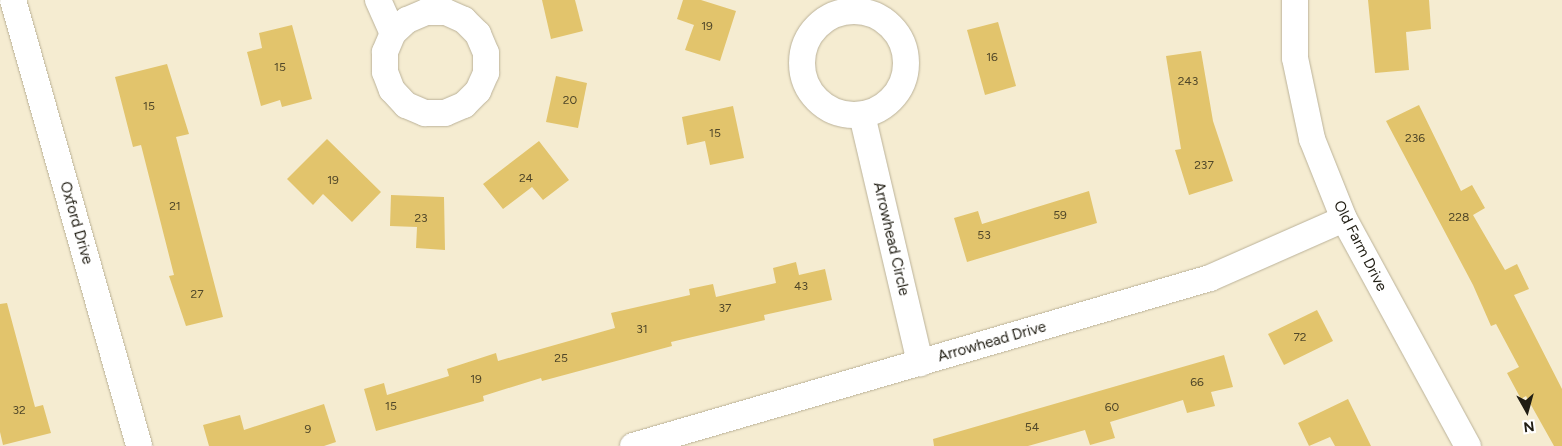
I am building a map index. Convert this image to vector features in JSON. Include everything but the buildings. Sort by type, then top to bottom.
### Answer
[{"type":"street","name":"Oxford Drive","points":[[13,0],[139,446]]},
{"type":"street","points":[[378,0],[393,33]]},
{"type":"street","name":"Old Farm Drive","points":[[1295,0],[1295,58],[1312,139],[1344,220],[1468,446]]},
{"type":"street","points":[[847,10],[868,12],[886,20],[900,36],[907,55],[906,76],[897,94],[881,108],[862,115],[841,114],[822,105],[809,89],[802,70],[803,49],[812,31],[828,17],[847,10]]},
{"type":"street","name":"Arrowhead Circle","points":[[862,115],[920,363]]},
{"type":"street","name":"Arrowhead Drive","points":[[634,446],[1210,278],[1344,220]]}]
